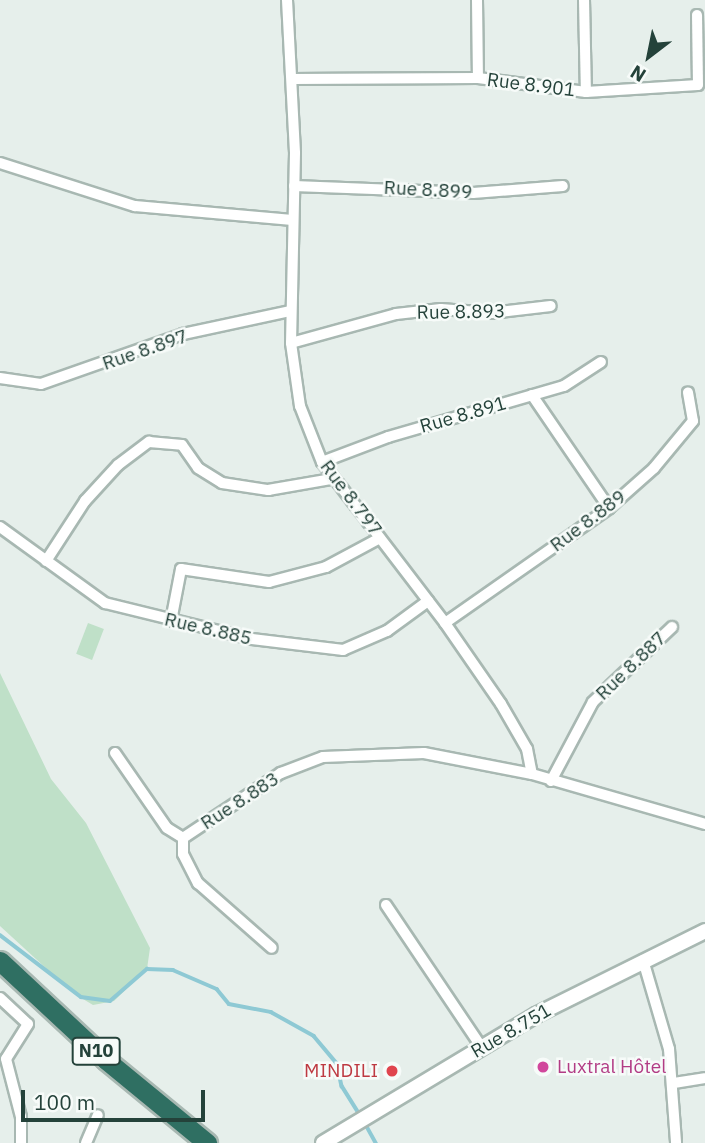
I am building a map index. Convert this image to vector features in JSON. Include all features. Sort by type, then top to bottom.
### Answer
[{"type":"highway","name":"N10","points":[[0,961],[202,1141]]},
{"type":"main road","name":"Rue 8.751","points":[[323,1143],[482,1048],[643,960],[705,931]]},
{"type":"street","name":"Rue 8.797","points":[[287,0],[292,79],[291,344],[300,406],[322,462],[332,479],[445,623],[517,729],[532,774]]},
{"type":"street","points":[[477,0],[478,78]]},
{"type":"street","points":[[584,0],[586,92]]},
{"type":"street","name":"Rue 8.901","points":[[292,79],[478,78],[586,92],[702,85],[697,15]]},
{"type":"street","points":[[0,163],[135,206],[292,220]]},
{"type":"street","name":"Rue 8.899","points":[[293,186],[474,192],[563,186]]},
{"type":"street","name":"Rue 8.893","points":[[291,344],[396,314],[441,309],[491,313],[551,306]]},
{"type":"street","name":"Rue 8.897","points":[[0,377],[41,384],[183,334],[290,311]]},
{"type":"street","name":"Rue 8.891","points":[[322,462],[577,380],[601,362]]},
{"type":"street","name":"Rue 8.889","points":[[445,623],[609,508],[688,431],[693,421],[688,392]]},
{"type":"street","points":[[532,395],[609,508]]},
{"type":"street","points":[[46,561],[85,501],[118,465],[149,442],[182,445],[198,468],[222,483],[268,490],[332,479]]},
{"type":"street","name":"Rue 8.885","points":[[0,527],[105,603],[265,642],[343,650],[387,631],[428,601]]},
{"type":"street","points":[[171,621],[181,569],[269,582],[326,567],[380,538]]},
{"type":"street","name":"Rue 8.887","points":[[551,781],[597,696],[673,627]]},
{"type":"street","name":"Rue 8.883","points":[[115,753],[167,828],[183,838],[281,773],[323,757],[424,753],[532,774]]},
{"type":"street","points":[[532,774],[705,824]]},
{"type":"street","points":[[183,838],[183,854],[198,883],[272,948]]},
{"type":"street","points":[[386,905],[482,1048]]},
{"type":"street","points":[[643,960],[663,1022],[674,1083],[676,1143]]},
{"type":"street","points":[[0,998],[28,1024],[6,1059],[21,1117],[21,1143]]},
{"type":"street","points":[[674,1083],[705,1078]]},
{"type":"street","points":[[86,1143],[98,1115]]},
{"type":"green space","points":[[88,623],[104,629],[92,660],[76,654]]},
{"type":"green space","points":[[0,673],[51,779],[86,823],[150,948],[147,969],[114,1001],[93,1005],[73,993],[0,926]]},
{"type":"waterway","points":[[0,935],[81,997],[110,1001],[147,969],[173,970],[217,989],[229,1004],[271,1012],[314,1036],[337,1063],[342,1086],[361,1116]]},
{"type":"waterway","points":[[365,1123],[376,1143]]},
{"type":"place","name":"Luxtral Hôtel","points":[[543,1067]]},
{"type":"place","name":"MINDILI","points":[[392,1071]]}]
